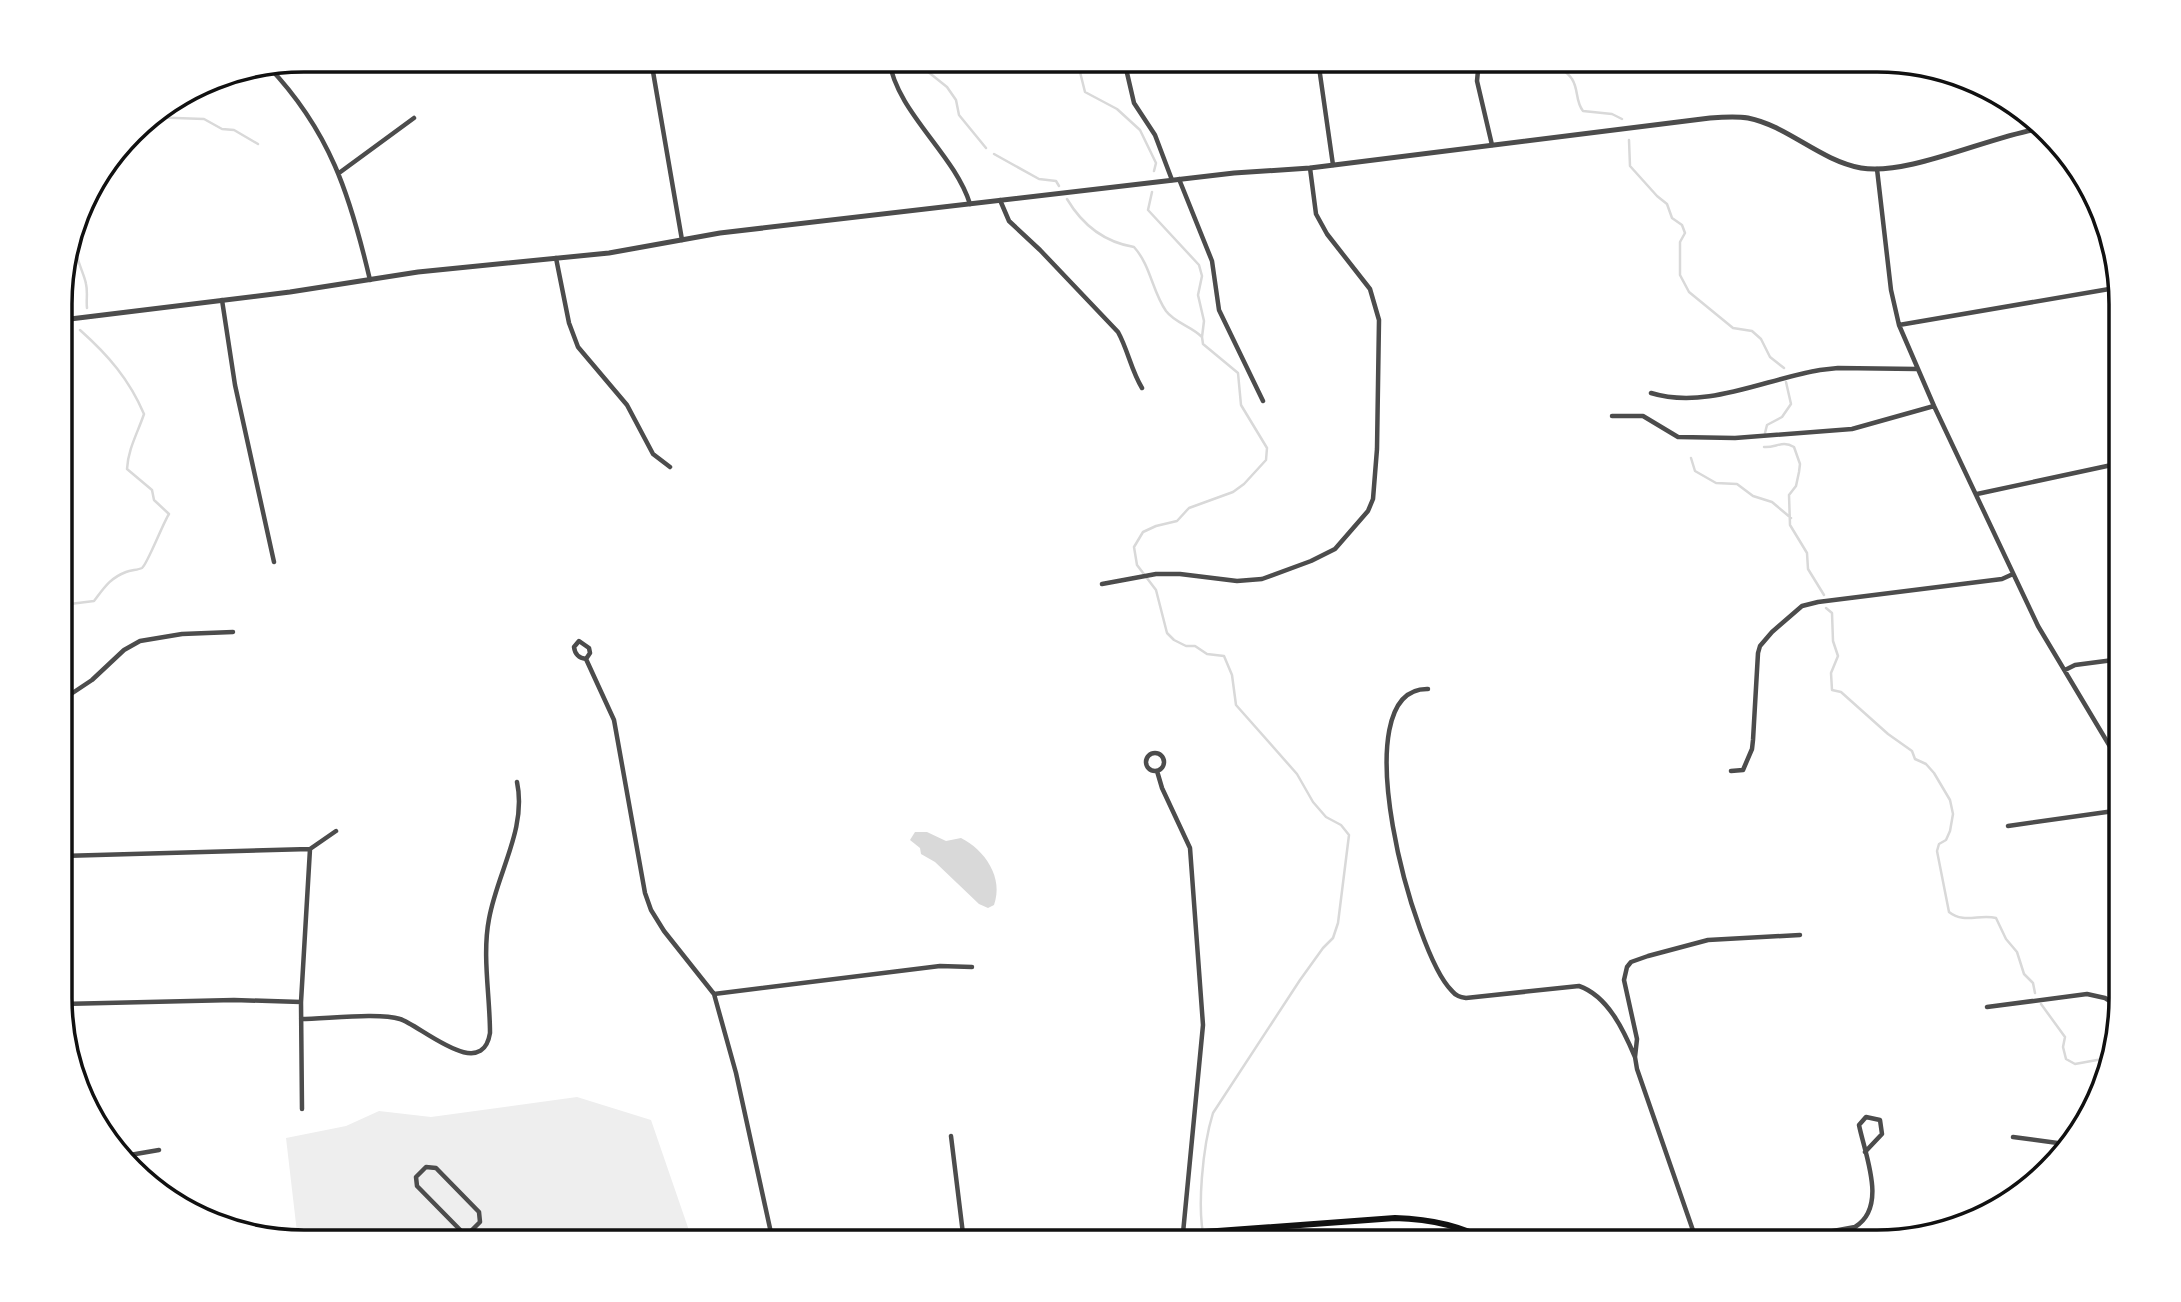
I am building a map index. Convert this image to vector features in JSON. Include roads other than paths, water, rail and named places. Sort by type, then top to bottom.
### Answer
[{"type":"main road","points":[[1245,1230],[1405,1218],[1451,1225],[1462,1230]]},
{"type":"street","points":[[654,72],[682,241]]},
{"type":"street","points":[[894,72],[905,99],[964,186],[970,204]]},
{"type":"street","points":[[1127,72],[1134,103],[1155,135],[1172,180]]},
{"type":"street","points":[[1320,72],[1333,166]]},
{"type":"street","points":[[1478,72],[1477,81],[1492,145]]},
{"type":"street","points":[[276,74],[291,90],[314,125],[339,173],[355,215],[370,280]]},
{"type":"street","points":[[72,319],[418,272],[609,253],[720,233],[1179,179],[1333,166],[1724,117],[1762,122],[1824,155],[1845,163],[1877,169],[1915,163],[2031,131]]},
{"type":"street","points":[[339,173],[414,118]]},
{"type":"street","points":[[1102,584],[1146,576],[1180,574],[1237,581],[1262,579],[1326,555],[1343,542],[1370,506],[1377,449],[1379,320],[1370,289],[1327,234],[1316,214],[1310,168]]},
{"type":"street","points":[[1877,169],[1891,290],[1899,325],[1934,406],[2043,635],[2109,745]]},
{"type":"street","points":[[1179,179],[1212,261],[1219,310],[1263,401]]},
{"type":"street","points":[[1000,200],[1009,221],[1118,332],[1126,346],[1128,361],[1142,388]]},
{"type":"street","points":[[556,257],[569,323],[578,347],[627,405],[653,454],[670,467]]},
{"type":"street","points":[[1899,325],[2109,289]]},
{"type":"street","points":[[222,300],[235,385],[274,562]]},
{"type":"street","points":[[1651,393],[1668,398],[1700,398],[1820,370],[1917,369]]},
{"type":"street","points":[[1612,416],[1643,416],[1678,437],[1735,438],[1852,429],[1934,406]]},
{"type":"street","points":[[1977,494],[2109,466]]},
{"type":"street","points":[[1731,771],[1743,770],[1752,750],[1760,646],[1796,610],[1818,602],[2002,579],[2013,574]]},
{"type":"street","points":[[72,693],[92,680],[124,650],[140,641],[182,634],[233,632]]},
{"type":"street","points":[[586,659],[614,720],[645,893],[651,910],[664,931],[714,993],[736,1073],[770,1230]]},
{"type":"street","points":[[2064,670],[2074,665],[2109,661]]},
{"type":"street","points":[[1428,689],[1413,691],[1406,696],[1391,720],[1387,731],[1388,798],[1400,869],[1433,959],[1445,982],[1453,993],[1466,998],[1578,986],[1584,988],[1592,992],[1621,1026],[1636,1057]]},
{"type":"street","points":[[1154,753],[1163,759],[1163,765],[1157,771],[1151,770],[1146,764],[1148,756],[1154,753]]},
{"type":"street","points":[[1157,771],[1190,848],[1203,1025],[1183,1230]]},
{"type":"street","points":[[301,1019],[379,1016],[401,1019],[454,1050],[483,1049],[489,1042],[490,1032],[488,919],[518,816],[520,797],[517,782]]},
{"type":"street","points":[[2008,826],[2109,812]]},
{"type":"street","points":[[72,856],[310,849],[336,831]]},
{"type":"street","points":[[302,1109],[301,1002],[310,849]]},
{"type":"street","points":[[1693,1230],[1637,1069],[1635,1026],[1623,980],[1627,967],[1632,962],[1648,956],[1708,940],[1800,935]]},
{"type":"street","points":[[714,993],[940,966],[972,967]]},
{"type":"street","points":[[1987,1007],[2087,994],[2109,1000]]},
{"type":"street","points":[[72,1004],[234,1000],[301,1002]]},
{"type":"street","points":[[1838,1230],[1855,1227],[1872,1205],[1873,1191],[1858,1125],[1866,1117],[1874,1117],[1880,1120],[1882,1134],[1865,1152]]},
{"type":"street","points":[[951,1136],[963,1230]]},
{"type":"street","points":[[2013,1137],[2058,1143]]},
{"type":"street","points":[[133,1155],[159,1150]]},
{"type":"street","points":[[460,1230],[417,1186],[416,1177],[426,1167],[436,1168],[479,1212],[480,1222],[472,1230]]},
{"type":"waterway","points":[[928,72],[947,87],[956,100],[959,115],[986,148]]},
{"type":"waterway","points":[[1080,72],[1085,92],[1117,109],[1140,130],[1156,163],[1154,171]]},
{"type":"waterway","points":[[1566,72],[1576,87],[1583,111],[1612,114],[1622,119]]},
{"type":"waterway","points":[[166,118],[204,119],[222,129],[234,130],[258,144]]},
{"type":"waterway","points":[[1629,140],[1630,166],[1667,204],[1672,218],[1682,225],[1685,233],[1680,242],[1680,275],[1689,292],[1733,328],[1752,331],[1761,339],[1770,357],[1784,368]]},
{"type":"waterway","points":[[994,154],[1039,179],[1056,181],[1059,186]]},
{"type":"waterway","points":[[1152,192],[1148,210],[1199,265],[1202,276],[1198,295],[1204,321],[1203,344],[1238,373],[1241,405],[1267,448],[1266,460],[1233,492],[1189,508],[1177,521],[1143,532],[1134,547],[1137,565],[1156,590],[1167,633],[1186,646],[1195,646],[1207,654],[1224,656],[1232,675],[1236,705],[1297,774],[1313,802],[1326,817],[1341,825],[1349,835],[1338,923],[1333,938],[1300,980],[1213,1113],[1202,1178],[1202,1230]]},
{"type":"waterway","points":[[1067,199],[1095,231],[1113,241],[1134,247],[1140,254],[1166,311],[1202,337]]},
{"type":"waterway","points":[[77,256],[87,290],[87,308]]},
{"type":"waterway","points":[[72,604],[94,601],[116,577],[142,568],[169,514],[154,500],[152,490],[127,469],[131,448],[144,414],[138,401],[117,368],[80,330]]},
{"type":"waterway","points":[[1765,433],[1767,425],[1782,417],[1791,404],[1786,382]]},
{"type":"waterway","points":[[1764,447],[1782,444],[1794,447],[1800,464],[1796,486],[1789,495],[1790,525],[1807,553],[1808,569],[1824,595]]},
{"type":"waterway","points":[[1691,458],[1695,471],[1716,483],[1737,484],[1753,496],[1772,502],[1791,518]]},
{"type":"waterway","points":[[1826,608],[1832,613],[1833,641],[1838,656],[1831,673],[1832,690],[1841,692],[1888,734],[1912,751],[1915,759],[1926,764],[1950,800],[1953,814],[1950,831],[1946,840],[1939,844],[1937,851],[1949,912],[1966,918],[1996,918],[2006,939],[2017,952],[2024,974],[2033,983],[2035,993]]},
{"type":"waterway","points":[[2041,1004],[2065,1037],[2063,1047],[2066,1059],[2075,1064],[2101,1059]]}]
